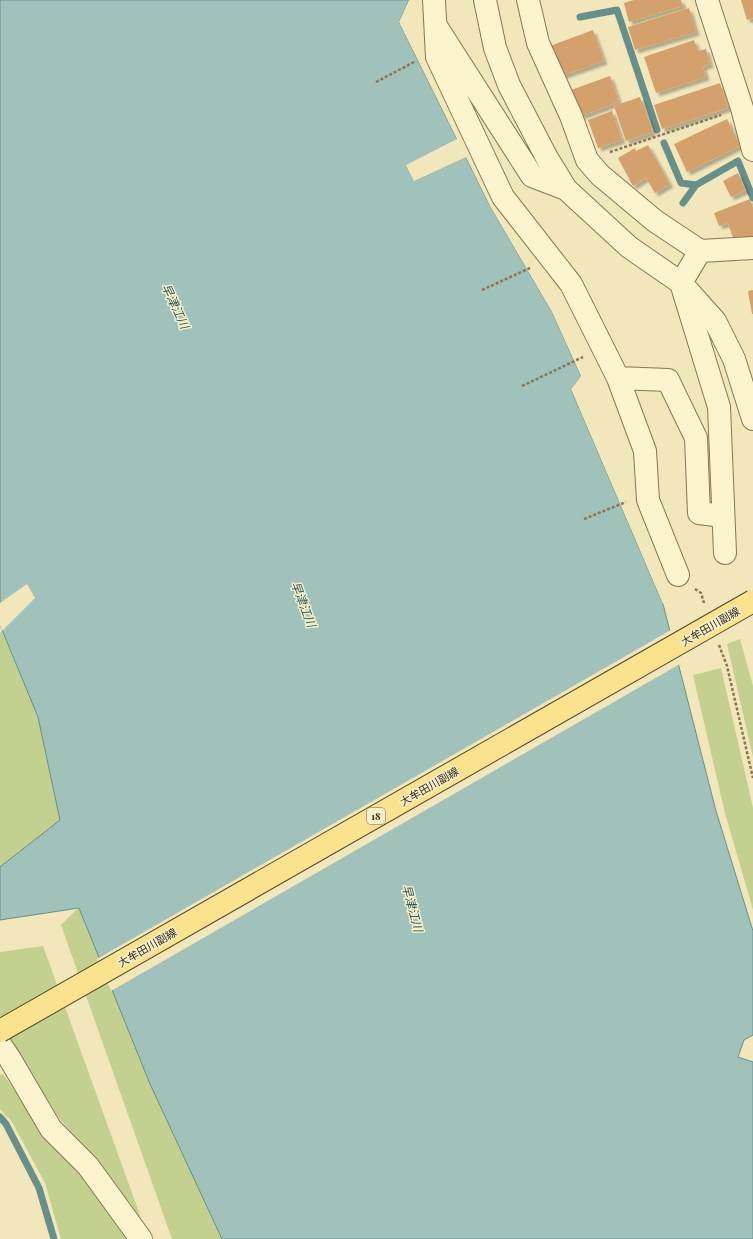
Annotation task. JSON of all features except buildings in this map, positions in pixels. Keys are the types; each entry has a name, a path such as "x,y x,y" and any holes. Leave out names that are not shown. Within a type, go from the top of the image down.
{"main road":[{"name":"大牟田川副線","path":"0,1031 753,601"}],"street":[{"path":"434,0 437,57 503,197 571,284 618,378 646,451 648,500 678,575"},
{"path":"485,0 495,48 509,85 547,158 566,189 629,247 681,283 715,321 734,359 753,419"},
{"path":"528,0 538,43 571,116 587,160 600,175 655,221 700,251 753,248"},
{"path":"706,0 742,108 753,150"},
{"path":"436,25 532,176 566,189"},
{"path":"700,251 681,283 719,407 725,553"},
{"path":"618,378 668,380 696,438 699,513 723,516"},
{"path":"4,1056 51,1129 88,1166 141,1239"}],"path":[{"path":"376,82 421,58"},
{"path":"587,160 742,108"},
{"path":"482,290 530,268"},
{"path":"522,386 584,357"},
{"path":"584,519 630,500"},
{"path":"678,575 701,594 706,608"},
{"path":"719,644 727,666 753,778"}],"green space":[{"path":"35,598 100,786 0,874 0,633"},
{"path":"740,639 753,686 753,757 727,644"},
{"path":"721,668 753,808 753,910 725,813 693,675"},
{"path":"111,862 276,1239 172,1239 61,925 78,908 0,920 0,913"},
{"path":"43,946 141,1218 59,1118 0,1025 0,952"},
{"path":"3,1074 44,1133 109,1206 128,1239 61,1239 45,1183 12,1122 0,1109 0,1075"}],"water":[{"name":"早津江川","path":"0,0 409,0 399,22 490,206 552,312 581,376 571,389 663,604 716,811 753,931 753,1035 744,1040 738,1057 753,1062 753,1239 222,1239 150,1084 79,908 0,920 0,867 60,820 38,717 0,625"}],"pier":[{"path":"409,0 411,1 402,22 491,205 553,311 583,375 573,389 665,604 663,604 571,389 581,376 552,312 490,206 466,157 414,181 406,165 457,139 399,22"},
{"path":"27,584 35,598 2,631 0,625 0,603"},
{"path":"671,630 680,664 111,991 97,959"}],"waterway":[{"path":"580,17 617,10 657,130"},
{"path":"664,143 681,183 696,185"},
{"path":"683,203 696,185 738,161 753,198"},
{"path":"0,1117 6,1124 39,1188 54,1239"}]}
